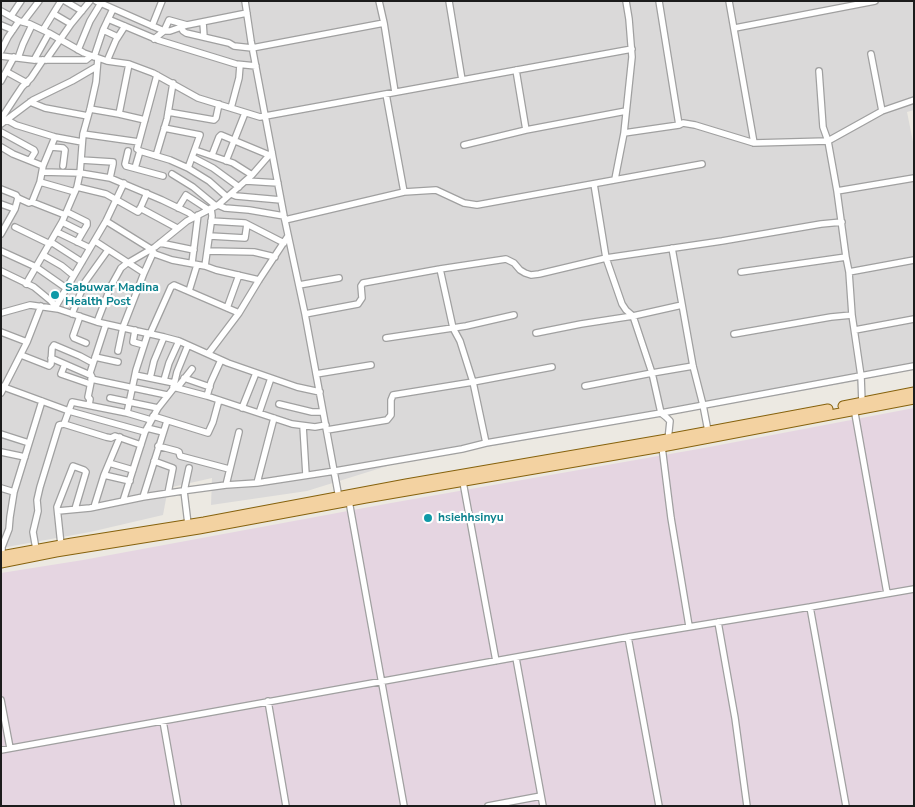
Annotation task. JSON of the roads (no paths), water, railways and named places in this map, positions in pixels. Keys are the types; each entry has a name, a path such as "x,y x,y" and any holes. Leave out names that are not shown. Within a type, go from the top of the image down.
{"main road":[{"path":"2,558 36,549 464,482 857,406 914,392"},
{"path":"2,558 56,552 199,529 343,500 666,444 708,431 857,406 914,399"}],"street":[{"path":"11,16 21,1"},
{"path":"1,51 3,41 39,1"},
{"path":"34,60 61,1"},
{"path":"65,1 82,11"},
{"path":"3,121 14,99 90,1"},
{"path":"152,26 162,1"},
{"path":"245,1 271,153 305,314 326,428 381,681 404,806"},
{"path":"380,1 395,92"},
{"path":"448,1 462,80"},
{"path":"614,180 624,133 632,57 626,1"},
{"path":"659,1 678,125"},
{"path":"729,1 754,142"},
{"path":"735,28 875,1"},
{"path":"78,50 99,2 164,31 247,12"},
{"path":"26,284 57,232 76,190 80,173 83,134 96,82 94,57 102,30 113,9"},
{"path":"1,11 94,57 130,64 157,74 198,98 260,117 632,49"},
{"path":"54,14 71,24"},
{"path":"108,19 154,39 240,65 256,66"},
{"path":"154,39 164,31 169,20 184,26"},
{"path":"203,22 204,37"},
{"path":"184,26 184,32 229,43 234,46 252,48 384,23"},
{"path":"1,25 13,30"},
{"path":"1,81 16,58 32,25"},
{"path":"107,61 125,26"},
{"path":"102,30 118,37"},
{"path":"870,54 882,111"},
{"path":"1,56 34,60 86,60 94,57"},
{"path":"119,114 130,64"},
{"path":"231,108 239,78 240,65"},
{"path":"3,121 30,102 96,67"},
{"path":"516,70 526,130"},
{"path":"819,71 823,127 828,140 842,222 861,376 857,406 886,593"},
{"path":"6,72 27,83"},
{"path":"157,74 137,149 188,168 209,180 229,196 281,200"},
{"path":"156,156 168,112 173,83"},
{"path":"386,94 404,192"},
{"path":"624,133 683,123 754,142 828,140 882,111 914,100"},
{"path":"30,102 45,108 88,116"},
{"path":"168,112 214,120 219,104"},
{"path":"90,109 145,120"},
{"path":"464,145 526,130 626,111"},
{"path":"226,161 245,113"},
{"path":"3,121 55,137 82,142"},
{"path":"164,128 200,135 188,168"},
{"path":"1,132 34,150 30,160"},
{"path":"83,134 139,142"},
{"path":"212,155 220,135 271,153"},
{"path":"32,202 55,137"},
{"path":"1,147 30,160 43,169 110,178 148,193 196,216"},
{"path":"51,147 63,148 65,150 63,166"},
{"path":"135,168 140,150"},
{"path":"195,150 226,161 252,175"},
{"path":"128,151 125,165 163,176"},
{"path":"97,322 120,268 152,251 177,228 214,207 229,196 252,175 271,153"},
{"path":"192,157 239,187"},
{"path":"81,160 113,162 110,178"},
{"path":"178,208 186,195 214,207 249,210 284,218 404,192 436,190 464,203 477,205 702,164"},
{"path":"172,174 193,188 214,207"},
{"path":"837,191 914,178"},
{"path":"246,181 278,183"},
{"path":"40,182 106,194 138,212 148,193"},
{"path":"57,308 66,288 106,221 124,183"},
{"path":"594,184 606,258 622,304 633,316 652,373 661,413 670,421 666,444 671,518 689,626"},
{"path":"1,189 29,203 32,202 87,222 77,242"},
{"path":"1,234 15,209 18,198"},
{"path":"1,204 15,209"},
{"path":"206,266 214,207"},
{"path":"140,208 177,228"},
{"path":"189,291 195,264 196,216"},
{"path":"1,217 9,220"},
{"path":"106,221 166,258 259,280"},
{"path":"211,221 247,224 284,243"},
{"path":"62,222 82,232"},
{"path":"305,314 358,304 362,298 361,286 363,284 440,269 506,259 514,263 520,270 531,275 606,258 842,222"},
{"path":"210,236 245,238 247,224"},
{"path":"16,227 50,243 82,262"},
{"path":"57,232 90,248"},
{"path":"208,354 238,313 288,236"},
{"path":"94,241 144,273"},
{"path":"160,243 194,250"},
{"path":"672,248 693,366 708,431"},
{"path":"1,250 36,267 66,288"},
{"path":"72,314 85,282 108,250"},
{"path":"118,351 123,327 152,251"},
{"path":"208,251 254,252 275,257"},
{"path":"43,255 74,275"},
{"path":"741,272 846,257"},
{"path":"849,272 914,260"},
{"path":"440,269 453,328 460,341 473,382 486,443"},
{"path":"2,273 41,292 57,308"},
{"path":"228,308 239,275"},
{"path":"299,286 339,278"},
{"path":"127,413 144,345 171,286 174,285 189,291 238,313"},
{"path":"1,313 30,305 57,308 97,322 179,341 256,373 297,387 320,392"},
{"path":"536,333 633,316 682,305"},
{"path":"1,393 27,342 41,306"},
{"path":"386,338 453,328 514,315"},
{"path":"734,334 852,315"},
{"path":"80,316 73,336 86,343"},
{"path":"855,330 914,319"},
{"path":"89,405 90,399 88,396 94,360 106,324"},
{"path":"135,330 133,342 144,345"},
{"path":"1,332 27,342"},
{"path":"150,378 154,361 164,337"},
{"path":"164,380 179,341"},
{"path":"20,355 49,366 54,345 94,360 118,362"},
{"path":"175,386 188,345"},
{"path":"51,358 66,364 91,380"},
{"path":"207,396 221,360"},
{"path":"66,364 61,374 167,395"},
{"path":"316,374 371,365"},
{"path":"585,386 693,366"},
{"path":"58,512 168,493 257,483 335,471 914,366"},
{"path":"135,375 164,380 175,386 274,418 303,426 326,428 387,420 390,415 393,395 552,367"},
{"path":"123,501 146,430 152,418 167,395 192,369"},
{"path":"242,408 256,373"},
{"path":"184,378 210,387"},
{"path":"259,413 272,378"},
{"path":"3,386 69,411 146,430 163,432"},
{"path":"110,398 158,408"},
{"path":"36,549 34,532 40,487 60,425 64,424 73,402 167,421 208,433 219,400"},
{"path":"2,558 2,547 9,529 14,492 42,401"},
{"path":"279,404 312,412 323,412"},
{"path":"257,483 274,418"},
{"path":"143,497 167,421"},
{"path":"64,424 106,437 120,437 141,445"},
{"path":"303,426 306,475"},
{"path":"226,485 239,432"},
{"path":"1,434 29,443"},
{"path":"94,507 104,474 120,437"},
{"path":"158,446 177,451 180,456 230,468"},
{"path":"1,452 25,458"},
{"path":"154,461 173,468 168,493"},
{"path":"109,463 134,470"},
{"path":"61,545 58,504 72,466 86,472 75,510"},
{"path":"188,524 184,491 189,468"},
{"path":"104,474 130,481"},
{"path":"464,482 496,661"},
{"path":"1,488 14,492"},
{"path":"1,750 689,626 914,589"},
{"path":"810,607 846,806"},
{"path":"718,622 748,806"},
{"path":"628,637 659,806"},
{"path":"516,658 543,806"},
{"path":"1,700 10,748"},
{"path":"268,701 286,806"},
{"path":"162,721 178,806"},
{"path":"488,806 541,796"}],"place":[{"name":"Sabuwar Madina Health Post","path":"55,295"},
{"name":"hsiehhsinyu","path":"428,518"}]}
